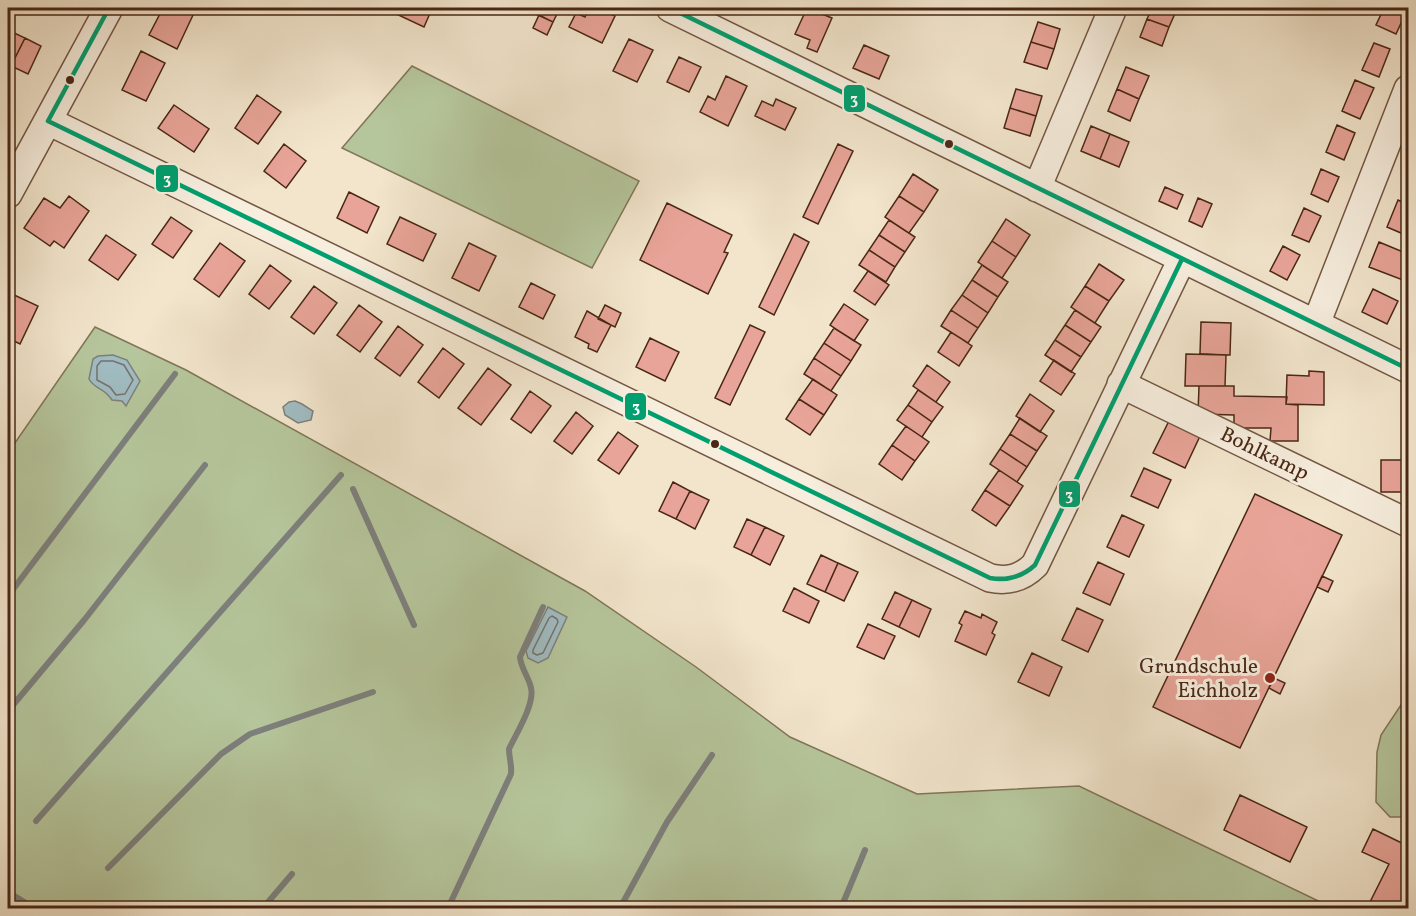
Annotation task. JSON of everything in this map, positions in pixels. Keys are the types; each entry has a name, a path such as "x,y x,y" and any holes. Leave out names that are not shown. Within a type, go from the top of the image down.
{"street":[{"path":"8,194 109,8"},
{"path":"670,8 701,14 1037,188 1408,369"},
{"path":"1037,188 1113,8"},
{"path":"1316,324 1408,89"},
{"path":"48,122 990,578 1001,580 1013,579 1027,573 1035,564 1182,259"},
{"name":"Bohlkamp","path":"1121,384 1408,522"}],"green space":[{"path":"412,66 639,181 592,268 342,148"},
{"path":"95,327 186,370 585,591 696,667 790,737 917,794 1079,786 1333,908 8,908 8,453"},
{"path":"1408,677 1408,810 1400,817 1390,817 1376,802 1377,752 1381,735 1403,702"}],"water":[{"path":"113,355 127,360 140,381 126,406 122,401 112,400 89,379 93,359 98,356"},
{"path":"295,401 313,411 311,420 298,423 285,415 283,407"},
{"path":"548,607 567,617 548,658 538,663 528,658 526,651"}],"building":[{"path":"163,8 182,8 194,13 177,49 149,35"},
{"path":"395,8 424,8 431,11 424,27 392,12"},
{"path":"523,8 560,8 553,22"},
{"path":"589,8 598,8 615,16 602,43 569,27 576,13 585,17"},
{"path":"755,8 772,8 769,14"},
{"path":"807,8 832,18 817,52 807,48 810,40 795,34"},
{"path":"1152,8 1177,9 1169,27 1147,19"},
{"path":"1384,8 1408,8 1396,34 1376,25"},
{"path":"539,15 553,22 547,35 533,28"},
{"path":"1147,19 1169,27 1162,46 1140,37"},
{"path":"1038,22 1060,29 1054,49 1031,42"},
{"path":"8,30 25,38 11,66 8,64"},
{"path":"25,38 41,46 28,74 11,66"},
{"path":"629,39 653,50 637,82 613,71"},
{"path":"1031,42 1054,49 1047,69 1024,62"},
{"path":"1374,43 1390,49 1379,77 1362,70"},
{"path":"864,45 889,56 879,79 853,68"},
{"path":"141,51 165,63 146,101 122,90"},
{"path":"679,57 701,67 689,92 667,82"},
{"path":"1126,67 1149,76 1139,99 1117,89"},
{"path":"726,76 747,86 728,126 700,112 708,96 715,100"},
{"path":"1355,80 1374,88 1360,119 1342,111"},
{"path":"1016,89 1042,96 1036,116 1010,108"},
{"path":"1117,89 1139,99 1130,121 1108,111"},
{"path":"257,95 281,112 258,144 235,128"},
{"path":"776,99 796,108 785,130 755,116 762,101 773,106"},
{"path":"174,105 209,129 194,152 158,128"},
{"path":"1010,108 1036,116 1030,136 1004,128"},
{"path":"1337,125 1355,133 1344,160 1326,152"},
{"path":"1091,126 1110,134 1100,159 1081,151"},
{"path":"1110,134 1129,142 1119,167 1100,159"},
{"path":"284,144 306,161 286,188 264,171"},
{"path":"838,144 853,151 818,224 803,217"},
{"path":"1321,169 1339,177 1328,202 1311,194"},
{"path":"913,174 938,190 924,212 899,196"},
{"path":"1165,187 1183,195 1177,209 1159,201"},
{"path":"349,192 379,207 367,233 337,218"},
{"path":"69,196 89,211 64,248 54,241 50,246 24,228 44,198 60,208"},
{"path":"899,196 924,212 909,233 885,217"},
{"path":"1198,198 1212,204 1202,227 1189,221"},
{"path":"1398,200 1408,205 1408,236 1387,227"},
{"path":"667,203 732,235 724,252 728,253 708,294 640,260"},
{"path":"1304,208 1321,216 1309,242 1292,235"},
{"path":"171,217 192,231 173,258 152,244"},
{"path":"400,217 436,234 423,261 387,244"},
{"path":"1006,219 1030,235 1016,257 992,241"},
{"path":"889,220 915,237 905,252 879,235"},
{"path":"794,234 809,242 774,315 759,307"},
{"path":"106,235 136,255 118,280 89,260"},
{"path":"879,235 905,252 895,267 869,250"},
{"path":"992,241 1016,257 1002,278 978,262"},
{"path":"1379,242 1408,254 1408,282 1369,267"},
{"path":"220,243 245,261 219,297 194,279"},
{"path":"469,243 496,256 479,291 452,278"},
{"path":"1283,246 1300,255 1287,280 1270,271"},
{"path":"869,250 895,267 886,282 859,265"},
{"path":"1099,264 1124,280 1109,301 1085,286"},
{"path":"270,265 291,281 269,309 249,294"},
{"path":"982,265 1008,282 998,297 972,280"},
{"path":"868,271 889,285 875,305 854,291"},
{"path":"972,280 998,297 988,313 962,295"},
{"path":"1408,280 1408,295 1402,291"},
{"path":"531,283 555,295 543,319 519,307"},
{"path":"314,286 337,303 314,334 291,317"},
{"path":"1085,286 1109,301 1095,323 1071,307"},
{"path":"1373,289 1398,301 1387,324 1362,312"},
{"path":"12,294 38,306 20,344 8,338 8,304"},
{"path":"962,295 988,313 978,328 951,310"},
{"path":"844,304 868,320 854,341 830,325"},
{"path":"359,305 382,322 360,352 337,335"},
{"path":"605,305 621,313 615,327 598,319"},
{"path":"951,310 978,328 968,343 941,326"},
{"path":"1075,310 1101,327 1091,342 1065,325"},
{"path":"587,311 611,325 597,352 588,348 589,344 575,337"},
{"path":"1201,322 1231,323 1230,355 1200,354"},
{"path":"750,325 765,332 730,405 715,398"},
{"path":"1065,325 1091,342 1081,357 1055,340"},
{"path":"398,326 423,345 400,376 375,358"},
{"path":"834,328 861,345 851,361 824,343"},
{"path":"951,332 972,346 959,366 938,352"},
{"path":"650,338 679,352 665,381 636,367"},
{"path":"1055,340 1081,357 1071,372 1045,355"},
{"path":"824,343 851,361 841,376 814,358"},
{"path":"443,348 464,364 439,398 418,382"},
{"path":"1186,354 1226,355 1225,386 1185,386"},
{"path":"814,358 841,376 831,391 804,374"},
{"path":"1054,360 1075,374 1061,395 1040,381"},
{"path":"927,365 950,382 936,402 913,386"},
{"path":"488,368 511,385 481,425 458,408"},
{"path":"1309,371 1324,372 1324,405 1286,404 1287,375 1309,376"},
{"path":"813,379 837,395 824,415 799,399"},
{"path":"1199,386 1234,386 1234,396 1287,397 1286,404 1298,405 1298,441 1270,441 1271,428 1234,428 1234,415 1198,414"},
{"path":"918,390 943,407 932,422 908,405"},
{"path":"530,391 551,406 531,433 511,419"},
{"path":"1030,394 1054,411 1040,432 1016,416"},
{"path":"799,399 824,415 810,435 786,419"},
{"path":"908,405 932,422 922,437 897,420"},
{"path":"576,412 593,426 572,454 554,441"},
{"path":"1020,418 1047,436 1037,451 1010,434"},
{"path":"1169,421 1200,436 1185,468 1153,453"},
{"path":"906,426 929,442 915,461 892,445"},
{"path":"1403,429 1408,429 1408,460 1403,460"},
{"path":"618,432 638,446 619,474 598,460"},
{"path":"1010,434 1037,451 1027,467 1000,449"},
{"path":"892,445 915,461 902,480 879,464"},
{"path":"1000,449 1027,467 1017,482 990,464"},
{"path":"1381,460 1408,460 1408,492 1381,492"},
{"path":"1144,468 1171,480 1158,508 1131,496"},
{"path":"999,470 1023,486 1010,506 985,490"},
{"path":"673,482 690,491 676,519 659,511"},
{"path":"985,490 1010,506 996,526 972,510"},
{"path":"690,491 709,500 695,529 676,519"},
{"path":"1255,494 1342,535 1240,748 1153,707"},
{"path":"1122,515 1144,525 1129,557 1107,547"},
{"path":"747,519 765,527 751,555 734,547"},
{"path":"765,527 784,536 770,565 751,555"},
{"path":"821,555 838,563 825,592 807,584"},
{"path":"1098,562 1124,574 1110,605 1083,593"},
{"path":"838,563 858,572 844,601 825,592"},
{"path":"1322,576 1333,581 1328,592 1317,587"},
{"path":"794,588 819,601 809,623 783,611"},
{"path":"895,592 912,600 899,627 882,619"},
{"path":"912,600 931,609 919,637 899,627"},
{"path":"1077,608 1103,620 1088,652 1062,640"},
{"path":"965,611 981,618 982,614 997,622 992,633 995,635 986,655 955,641 962,625 959,623"},
{"path":"868,624 895,636 884,659 857,647"},
{"path":"1032,653 1062,667 1049,696 1018,682"},
{"path":"1274,678 1285,683 1280,694 1269,688"},
{"path":"1240,795 1307,827 1290,862 1224,830"},
{"path":"1373,829 1408,846 1408,890 1400,908 1367,908 1389,864 1362,852"},
{"path":"1408,890 1408,908 1400,908"}],"waterway":[{"path":"8,596 175,374"},
{"path":"8,711 85,619 205,465"},
{"path":"36,821 341,475"},
{"path":"353,489 414,625"},
{"path":"448,908 511,774 509,749 528,710 531,695 530,684 520,657 543,607"},
{"path":"108,868 221,754 250,734 373,692"},
{"path":"620,908 667,822 712,755"},
{"path":"841,908 865,850"},
{"path":"263,908 292,874"},
{"path":"8,892 34,908"}],"transit line":[{"name":"3","path":"109,8 48,121 990,578 1014,577 1025,573 1035,565 1182,259"},
{"name":"3","path":"670,8 1408,369"}],"place":[{"name":"Grundschule Eichholz","path":"1270,678"}]}
